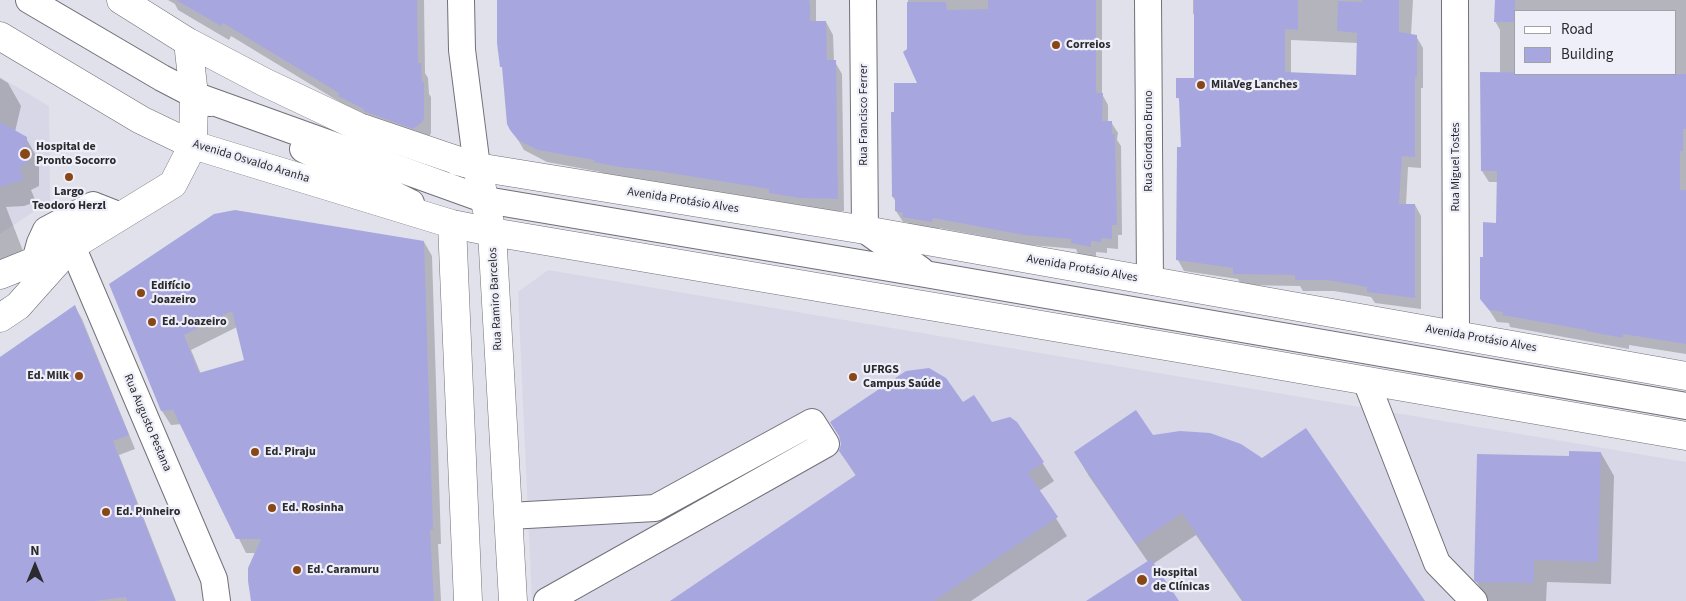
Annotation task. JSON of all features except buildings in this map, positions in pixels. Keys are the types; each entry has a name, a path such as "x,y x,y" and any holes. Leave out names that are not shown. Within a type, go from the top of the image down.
{"main road":[{"path":"121,0 188,42 264,82 359,127 477,167"},
{"name":"Avenida Osvaldo Aranha","path":"0,36 141,120 193,145 452,224 492,232"},
{"path":"0,275 72,246 173,184 193,145 194,95 188,42"},
{"name":"Rua Ramiro Barcelos","path":"477,167 492,232 514,601"},
{"name":"Avenida Protásio Alves","path":"477,167 865,230 1686,376"},
{"path":"452,224 468,601"},
{"path":"492,232 1686,436"},
{"path":"0,318 18,306 72,246"}],"street":[{"path":"29,0 194,95 452,224"},
{"name":"Rua Ramiro Barcelos","path":"462,0 462,50 477,167"},
{"name":"Rua Francisco Ferrer","path":"863,0 865,230"},
{"name":"Rua Giordano Bruno","path":"1148,0 1150,281"},
{"name":"Rua Miguel Tostes","path":"1455,0 1456,335"},
{"path":"194,95 477,167"},
{"path":"194,95 486,200 1686,406"},
{"path":"35,260 46,230 93,205 121,216"},
{"path":"865,230 925,274"},
{"name":"Rua Augusto Pestana","path":"72,246 214,579 217,601"},
{"path":"859,294 925,274"},
{"path":"1526,378 1686,384"},
{"path":"1526,378 1686,428"},
{"path":"1366,381 1437,563 1474,601"},
{"path":"509,516 655,508 812,422 826,444 547,601"}],"shaded area":[{"name":"Hospital de Pronto Socorro","path":"0,77 49,106 50,201 0,234"},
{"name":"UFRGS Campus Saúde","path":"548,270 1686,462 1686,601 532,601 518,292"}],"place":[{"name":"Correios","path":"1056,45"},
{"name":"MilaVeg Lanches","path":"1201,85"},
{"name":"Hospital de Pronto Socorro","path":"25,154"},
{"name":"Largo Teodoro Herzl","path":"69,177"},
{"name":"Edifício Joazeiro","path":"141,293"},
{"name":"Ed. Joazeiro","path":"152,322"},
{"name":"Ed. Milk","path":"79,376"},
{"name":"UFRGS Campus Saúde","path":"853,377"},
{"name":"Ed. Piraju","path":"255,452"},
{"name":"Ed. Rosinha","path":"272,508"},
{"name":"Ed. Pinheiro","path":"106,512"},
{"name":"Ed. Caramuru","path":"297,570"},
{"name":"Hospital de Clínicas","path":"1142,580"}]}
